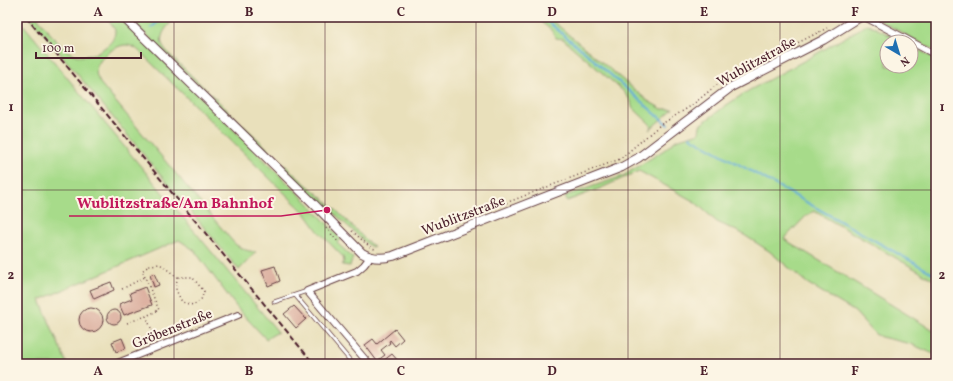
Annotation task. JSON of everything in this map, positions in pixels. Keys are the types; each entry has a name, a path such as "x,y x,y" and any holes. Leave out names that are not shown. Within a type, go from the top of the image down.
{"main road":[{"path":"123,17 311,200 362,253 370,257"},
{"name":"Wublitzstraße","path":"370,257 381,258 393,256 622,167 638,158 731,87 823,40 860,17"}],"street":[{"path":"865,17 936,55"},
{"path":"369,364 307,291 357,270 364,265 370,257"},
{"name":"Gröbenstraße","path":"115,364 238,315"}],"lane":[{"path":"274,302 307,291"},
{"path":"295,295 353,364"}],"path":[{"path":"130,24 146,17"},
{"path":"454,224 620,159 668,119"},
{"path":"352,231 370,247 378,250"},
{"path":"127,323 159,310 142,272 150,265 160,264 177,277 192,277 204,291 201,300 192,305 182,302 176,290 177,277"},
{"path":"122,289 145,277"},
{"path":"146,316 159,347"}],"green space":[{"path":"17,17 278,332 266,339 238,309 194,250 179,240 40,300 67,364 17,364"},
{"path":"30,17 37,17 58,43 66,49 74,54 83,56 93,54 111,42 115,30 106,17 119,17 310,205 341,239 337,243 353,258 350,266 342,265 344,262 343,257 318,231 305,213 139,51 127,45 116,48 107,54 97,66 96,74 100,83 234,243 239,247 256,252 239,270"},
{"path":"128,17 177,17 166,29 161,40 168,53 295,175 332,206 369,243 374,246 372,247 368,245 333,212 334,211 330,208 328,210 315,198"},
{"path":"535,17 548,17 648,101 662,109 673,109 649,130 651,127 650,124 632,107 631,101 623,91 563,39 556,38 551,30"},
{"path":"873,17 936,17 936,48 934,50 919,42 919,34 904,34"},
{"path":"868,24 887,34 879,34 879,74 919,74 919,50 936,59 936,281 814,211 806,216 784,239 936,332 936,355 911,344 881,337 875,334 855,312 807,283 769,251 741,233 717,222 695,202 639,171 567,201 565,196 623,176 664,150 676,140 699,133 700,125 725,106 748,91"}],"building":[{"path":"275,266 280,281 268,286 262,270"},
{"path":"154,273 159,285 154,287 150,275"},
{"path":"111,282 114,290 94,299 90,290"},
{"path":"145,287 152,305 124,315 119,304 132,299 130,293"},
{"path":"294,306 306,319 296,328 284,314"},
{"path":"91,308 99,312 103,320 99,328 91,332 83,328 79,320 83,312"},
{"path":"111,310 117,310 121,314 121,320 117,324 111,324 107,320 107,314"},
{"path":"395,329 403,339 395,346 390,340 390,343 381,350 385,355 377,361 365,345 373,339 377,344"},
{"path":"122,338 126,348 116,352 112,342"},
{"path":"392,354 399,362 396,364 386,364 383,361"}],"waterway":[{"path":"151,28 164,17"},
{"path":"542,17 668,125"},
{"path":"690,137 936,275"}],"railway":[{"path":"26,17 314,364"}],"place":[{"name":"Wublitzstraße/Am Bahnhof","path":"327,210"}]}
